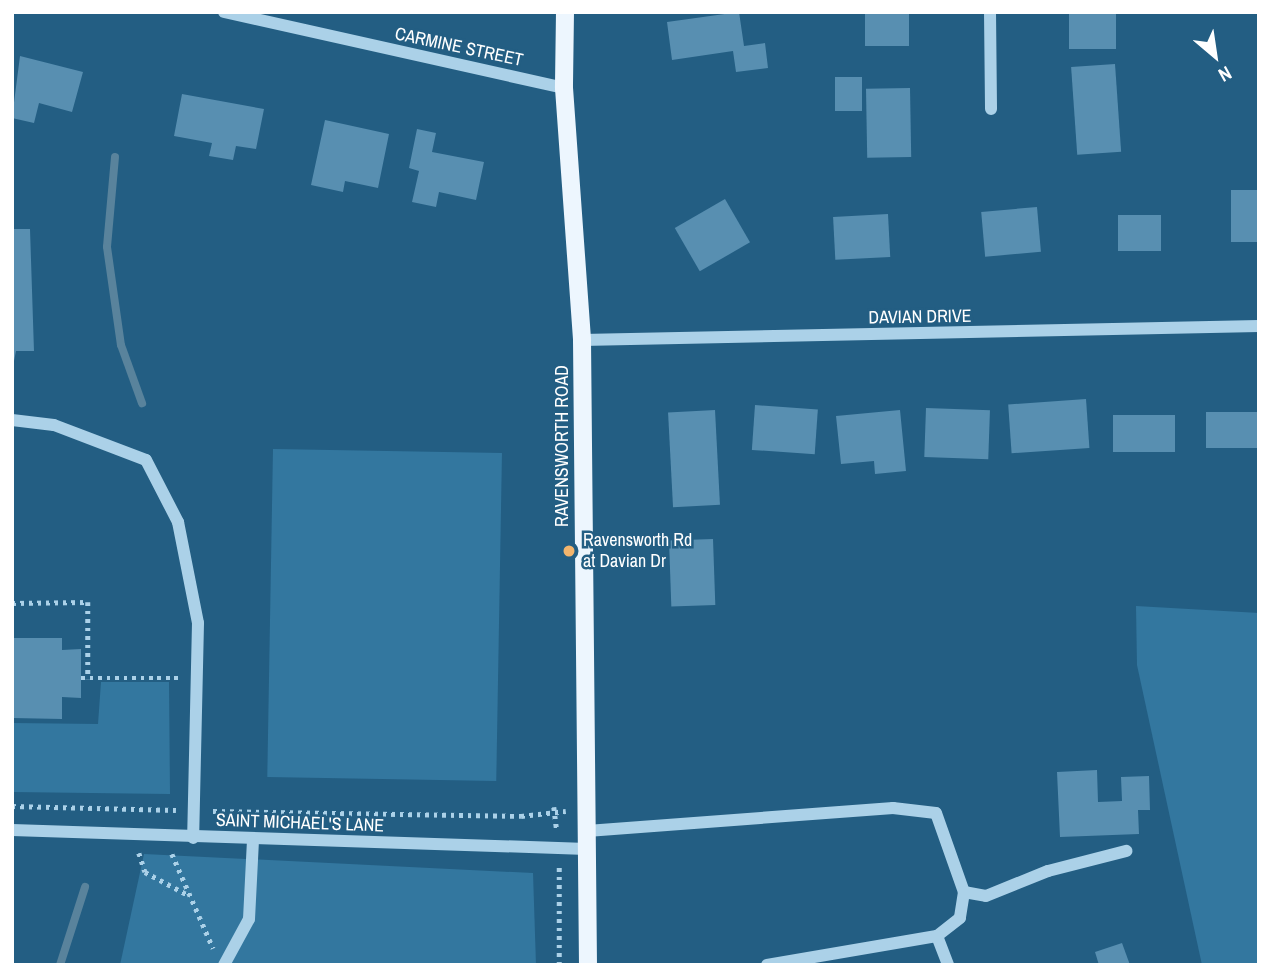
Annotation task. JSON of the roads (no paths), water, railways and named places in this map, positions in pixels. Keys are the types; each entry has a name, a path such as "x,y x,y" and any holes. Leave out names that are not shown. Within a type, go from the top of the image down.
{"main road":[{"name":"RAVENSWORTH ROAD","path":"565,12 564,88 582,340 588,965"}],"street":[{"name":"CARMINE STREET","path":"224,12 564,88"},
{"path":"990,12 991,109"},
{"name":"DAVIAN DRIVE","path":"582,340 1259,326"},
{"path":"12,420 54,425 146,460 178,522 198,623 193,838"},
{"path":"587,823 893,808 936,813 964,892 960,918 937,936 767,965"},
{"name":"SAINT MICHAEL'S LANE","path":"12,830 587,849"},
{"path":"223,965 249,919 253,839"},
{"path":"964,892 986,896 1048,871 1126,851"},
{"path":"937,936 948,965"}],"waterway":[{"path":"115,157 107,247 121,345 142,403"},
{"path":"60,965 85,887"}],"place":[{"name":"Ravensworth Rd at Davian Dr","path":"569,551"}]}
